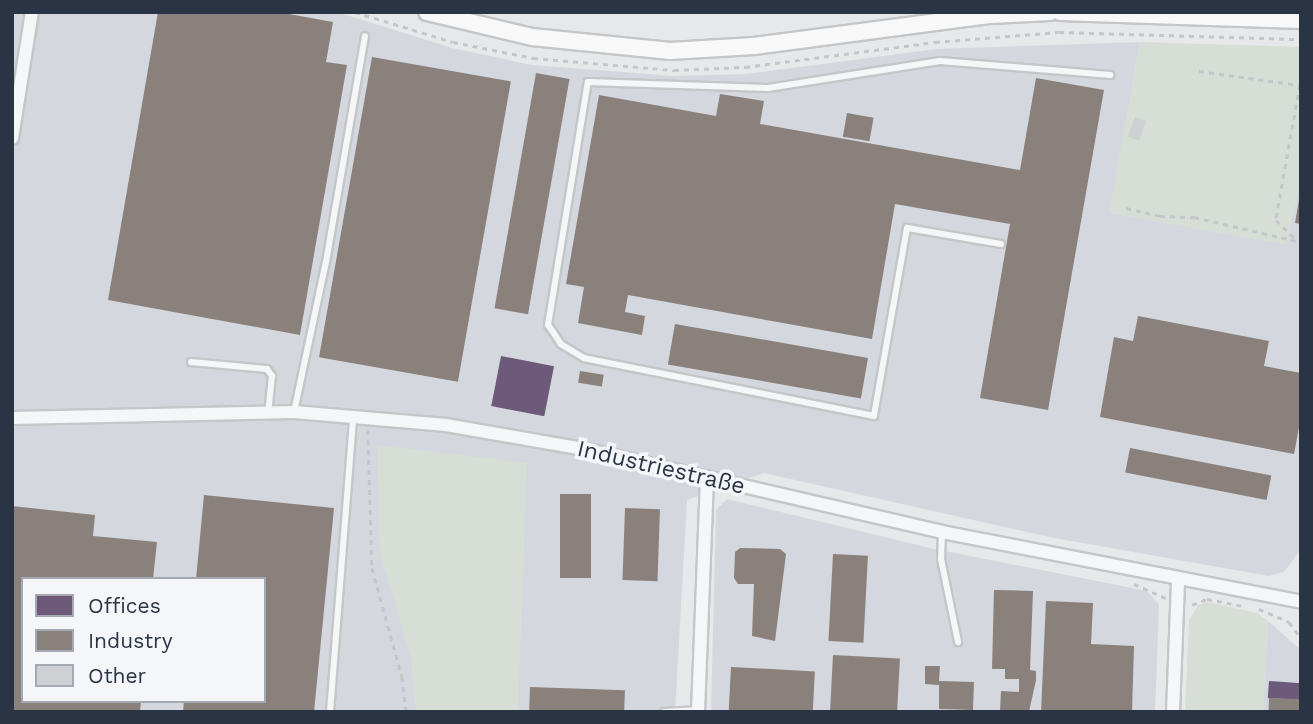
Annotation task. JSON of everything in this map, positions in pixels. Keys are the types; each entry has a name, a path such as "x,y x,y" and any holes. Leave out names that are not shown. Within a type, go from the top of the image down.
{"main road":[{"path":"427,12 532,37 670,51 754,46 991,15 1050,12"},
{"path":"1060,12 1301,20"}],"street":[{"path":"12,138 32,12"},
{"name":"Industriestraße","path":"12,418 294,412 353,420 446,425 583,449 707,480 942,532 1301,602"},
{"path":"698,711 707,480"},
{"path":"1173,712 1178,580"}],"lane":[{"path":"294,412 326,262 365,36"},
{"path":"1001,244 907,228 874,416 584,358 561,344 548,325 588,82 768,88 940,61 1110,75"},
{"path":"191,362 267,369 272,376 268,412"},
{"path":"330,712 353,420"},
{"path":"942,532 941,559 958,642"},
{"path":"664,712 698,711"}],"path":[{"path":"1199,71 1300,85 1276,220 1300,242"},
{"path":"1126,208 1194,217 1300,242"},
{"path":"353,420 381,428"},
{"path":"368,426 372,568 402,677 406,712"},
{"path":"1123,581 1177,600 1193,603 1207,599 1245,606"},
{"path":"1189,609 1193,603"},
{"path":"1258,608 1289,622 1301,638"}],"shaded area":[{"path":"12,12 337,12 452,48 532,65 674,76 746,74 937,49 1140,42 1110,213 1286,244 1301,177 1299,552 1284,572 1269,576 1049,537 764,473 687,500 675,712 12,712"},
{"path":"1140,42 1301,47 1301,177 1286,244 1109,213"},
{"path":"377,445 527,463 518,712 416,712 411,658 379,549"},
{"path":"727,499 930,548 1147,591 1159,605 1155,712 711,712 716,510"},
{"path":"1208,602 1257,613 1268,621 1263,712 1185,712 1189,621 1198,605"},
{"path":"1268,621 1301,650 1301,712 1263,712"}],"building: Offices":[{"path":"501,356 554,366 544,416 491,406"},
{"path":"1269,681 1301,683 1300,700 1268,698"}],"building: Industry":[{"path":"158,12 278,12 333,22 326,62 347,65 300,335 108,300"},
{"path":"372,57 511,81 458,382 319,357"},
{"path":"536,73 569,79 528,314 494,308"},
{"path":"1036,78 1104,90 1048,410 980,398 1010,224 895,204 872,339 628,295 625,312 645,316 642,335 578,323 584,287 566,284 599,95 716,116 720,94 764,101 760,124 1020,170"},
{"path":"847,113 874,118 869,141 843,137"},
{"path":"1301,200 1301,224 1295,223"},
{"path":"1138,316 1269,341 1264,366 1301,373 1301,417 1294,454 1100,417 1114,337 1133,341"},
{"path":"675,324 868,358 861,398 668,364"},
{"path":"580,371 604,375 602,387 578,383"},
{"path":"1130,448 1271,475 1267,500 1125,473"},
{"path":"560,494 591,494 591,578 560,578"},
{"path":"204,495 334,508 314,712 183,712 184,703 266,703 266,577 196,577"},
{"path":"12,506 95,515 93,536 157,542 153,577 21,577 21,703 141,703 140,712 12,712"},
{"path":"625,508 660,509 657,581 622,580"},
{"path":"740,548 780,549 786,554 775,641 752,636 754,584 738,584 734,578 735,552"},
{"path":"833,554 868,556 863,643 828,641"},
{"path":"994,590 1033,591 1030,670 1036,671 1036,680 1029,712 1000,712 1001,691 1019,692 1019,679 1005,679 1005,669 992,669"},
{"path":"1046,601 1093,603 1091,644 1134,646 1132,712 1041,712"},
{"path":"833,655 900,659 897,712 830,711"},
{"path":"925,666 940,666 939,681 974,682 973,710 939,709 939,685 925,684"},
{"path":"731,667 815,671 813,712 729,711"},
{"path":"530,687 625,690 624,712 529,712"},
{"path":"1269,698 1301,699 1301,712 1269,712"}],"building: Other":[{"path":"1135,117 1146,121 1139,141 1128,137"}]}
